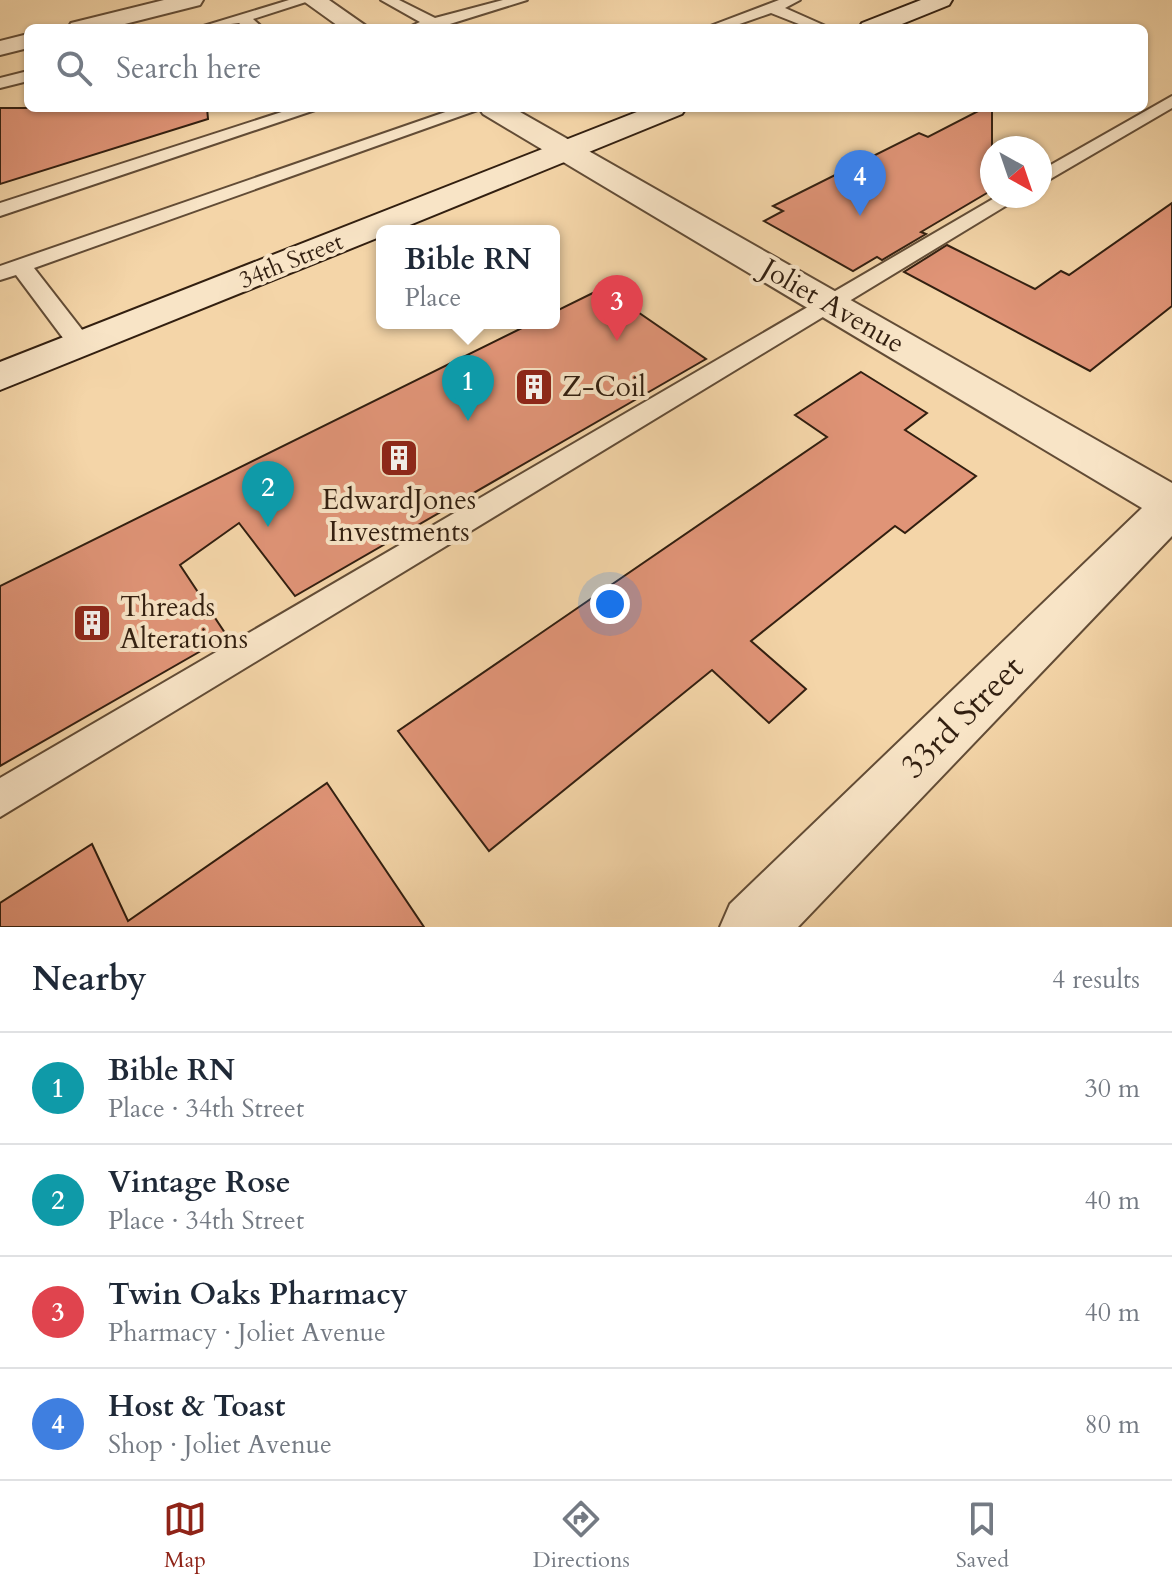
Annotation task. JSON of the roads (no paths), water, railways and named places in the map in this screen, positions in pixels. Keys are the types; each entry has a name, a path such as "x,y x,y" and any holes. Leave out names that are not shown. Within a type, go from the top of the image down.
{"street":[{"path":"96,24 192,0"},
{"path":"313,0 351,24"},
{"path":"881,24 941,0"},
{"path":"0,48 24,42"},
{"name":"Joliet Avenue","path":"500,112 1172,506"},
{"name":"34th Street","path":"379,225 662,112"},
{"name":"34th Street","path":"0,377 376,226"},
{"name":"33rd Street","path":"753,927 1172,506"}],"lane":[{"path":"248,23 305,0"},
{"path":"388,0 435,24 520,0"},
{"path":"725,24 793,0"},
{"path":"772,8 812,24"},
{"path":"0,83 24,77"},
{"path":"1052,172 1172,101"},
{"path":"0,210 300,112"},
{"path":"81,345 10,270 463,112"},
{"path":"0,799 992,208"}],"place":[{"name":"Host & Toast","path":"860,216"},
{"name":"Twin Oaks Pharmacy","path":"617,341"},
{"name":"Z-Coil","path":"534,387"},
{"name":"Bible RN","path":"468,421"},
{"name":"EdwardJones Investments","path":"399,458"},
{"name":"Vintage Rose","path":"268,527"},
{"name":"Threads Alterations","path":"92,623"}]}
